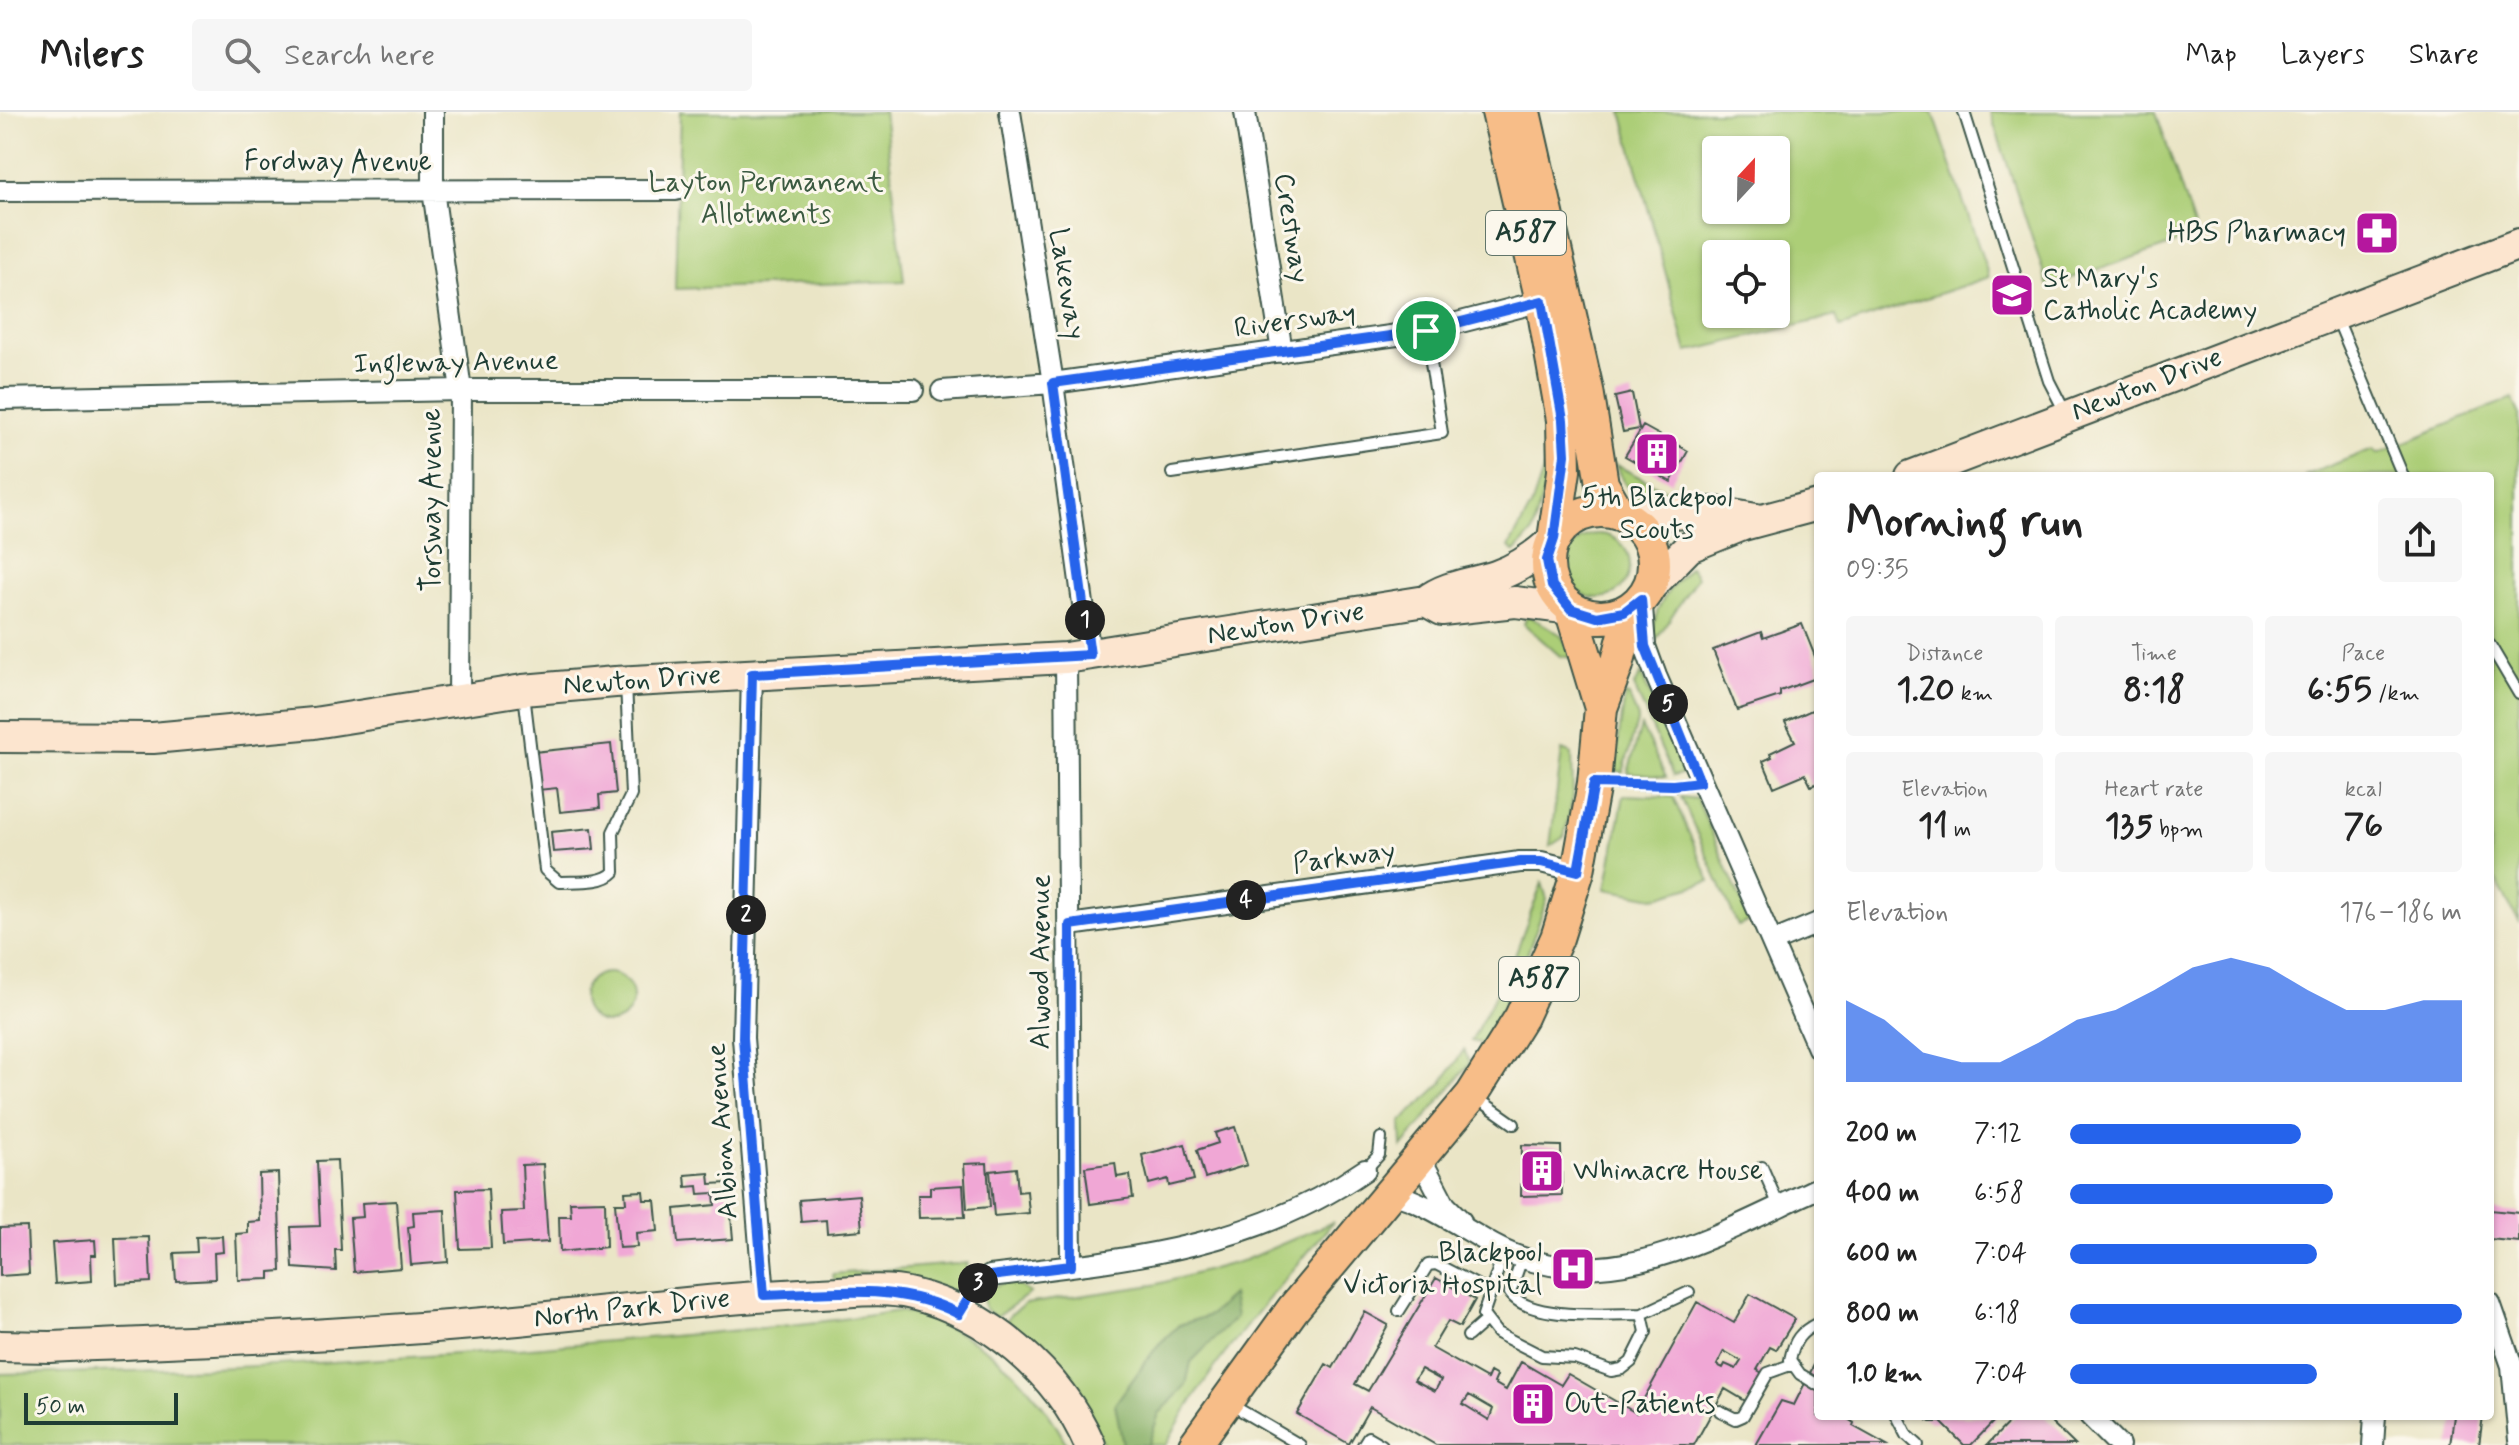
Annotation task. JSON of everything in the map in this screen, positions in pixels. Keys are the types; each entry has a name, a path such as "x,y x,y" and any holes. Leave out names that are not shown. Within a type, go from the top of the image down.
{"main road":[{"name":"A587","path":"1498,112 1542,301 1563,420 1565,455 1554,539"},
{"name":"A587","path":"1524,112 1587,390 1602,484 1621,515"},
{"name":"Newton Drive","path":"1936,472 1968,467 2067,416 2519,244"},
{"path":"1762,520 1715,512 1621,515 1605,511 1581,515 1562,528 1554,539 1547,560 1548,574 1558,596 1571,609 1588,616 1606,617 1640,598 1689,547 1762,520 1814,506"},
{"path":"1621,515 1641,530 1651,547 1654,568 1640,598"},
{"name":"Newton Drive","path":"0,737 153,738 314,723 523,690 626,681 1078,656 1426,601 1439,591 1498,576 1534,558 1554,539"},
{"name":"A587","path":"1195,1445 1293,1309 1472,1095 1534,991 1557,938 1578,871 1594,783 1601,708 1640,598"},
{"name":"Newton Drive","path":"1426,601 1442,610 1515,602 1571,609"},
{"name":"A587","path":"1571,609 1601,708"},
{"name":"North Park Drive","path":"0,1346 50,1347 408,1331 764,1295 896,1292 936,1302 1011,1344 1042,1370 1072,1408 1090,1445"}],"street":[{"name":"Torsway Avenue","path":"433,112 433,190 461,390 459,699"},
{"name":"Lakeway","path":"1010,112 1053,383 1078,656"},
{"name":"Crestway","path":"1245,112 1282,352"},
{"name":"Fordway Avenue","path":"0,191 676,190"},
{"name":"Riversway","path":"1053,383 1426,331 1542,301"},
{"path":"942,391 1053,383"},
{"name":"Ingleway Avenue","path":"0,399 461,390 913,390"},
{"path":"1640,598 1645,646 1700,782 1814,1039"},
{"name":"Alwood Avenue","path":"1071,1266 1070,925 1078,656"},
{"name":"Albion Avenue","path":"752,674 743,1038 764,1295"},
{"name":"Parkway","path":"1070,925 1520,862 1541,862 1578,871"},
{"path":"1772,942 1814,925"},
{"path":"1421,1159 1445,1205 1466,1228"},
{"path":"959,1314 978,1283 990,1276 1174,1252 1284,1214 1365,1170"},
{"path":"1390,1195 1409,1196 1448,1222 1466,1228 1494,1246 1522,1258 1584,1268 1634,1264 1689,1246 1814,1190"},
{"path":"2494,1313 2515,1365 2519,1440"},
{"path":"2094,1420 2119,1445"},
{"path":"2373,1445 2375,1420"}],"lane":[{"path":"1964,112 2049,381 2067,416"},
{"path":"2336,314 2401,472"},
{"path":"1172,473 1442,433 1426,331"},
{"path":"2494,652 2519,694"},
{"path":"523,690 545,870 559,882 600,879 609,878 614,872 613,832 631,795 626,681"},
{"path":"1594,783 1673,785 1700,782"},
{"path":"1472,1095 1514,1124"},
{"path":"1365,1170 1379,1155 1381,1138"},
{"path":"1762,1167 1779,1206"},
{"path":"1468,1336 1485,1321 1488,1291 1498,1270 1494,1246"},
{"path":"1522,1258 1510,1293 1523,1305 1595,1315 1642,1314 1689,1292"},
{"path":"1399,1311 1428,1265 1436,1264 1488,1291"},
{"path":"1485,1321 1497,1333 1542,1356 1575,1358 1611,1371 1622,1369 1639,1349 1646,1332 1642,1314"},
{"path":"1814,1325 1803,1330 1793,1344 1790,1360 1800,1374 1814,1383"},
{"path":"1720,1411 1736,1419 1743,1416 1768,1373 1793,1364"},
{"path":"1225,1401 1300,1445"},
{"path":"1899,1420 1907,1435 1918,1445"},
{"path":"1363,1445 1368,1437 1382,1445"}],"green space":[{"name":"Layton Permanent Allotments","path":"680,112 884,112 904,281 675,289"},
{"path":"1622,112 1933,112 1989,277 1840,327 1836,316 1790,327 1790,240 1702,240 1702,328 1786,328 1687,352"},
{"path":"1990,112 2156,112 2197,236 2048,286"},
{"path":"2512,398 2519,413 2519,921 2494,878 2494,472 2314,472 2373,449 2377,454"},
{"path":"1546,463 1551,464 1532,533 1515,552 1509,547 1531,507"},
{"path":"1616,465 1690,503 1653,501 1635,495 1628,489"},
{"path":"1592,534 1604,534 1621,543 1628,554 1628,578 1621,589 1604,598 1592,598 1580,593 1571,584 1566,572 1566,560 1571,548 1580,539"},
{"path":"1690,567 1697,577 1654,643 1655,620 1662,601"},
{"path":"1527,615 1561,635 1574,658 1560,656 1524,624"},
{"path":"1641,674 1685,773 1673,776 1634,686"},
{"path":"1625,695 1629,696 1638,718 1623,773 1614,770"},
{"path":"1641,726 1666,777 1628,773"},
{"path":"1562,750 1572,754 1573,797 1564,837 1550,846"},
{"path":"1624,795 1673,797 1710,881 1654,898 1606,889"},
{"path":"1681,797 1697,799 1750,921 1738,926"},
{"path":"1542,883 1547,899 1525,960 1515,955"},
{"path":"608,973 625,981 633,998 625,1015 608,1023 591,1015 583,998 591,981"},
{"path":"1501,985 1510,993 1484,1044 1471,1041"},
{"path":"1464,1050 1470,1063 1402,1147 1401,1122 1441,1084"},
{"path":"1333,1222 1222,1357 1166,1445 1104,1445 1064,1377 1039,1350 1005,1324 1010,1315 1025,1304 1154,1285 1245,1260"},
{"path":"968,1263 962,1285 952,1291 834,1280 833,1274"},
{"path":"1012,1281 1030,1293 996,1317 985,1309 983,1298 989,1287"},
{"path":"1232,1295 1236,1317 1191,1362 1186,1385 1159,1414 1148,1445 1123,1445 1115,1404 1158,1345 1179,1325 1210,1315"},
{"path":"899,1311 952,1330 998,1359 1037,1398 1067,1445 0,1445 0,1374 305,1364 458,1354 755,1329"}],"building":[{"path":"1632,393 1639,429 1623,432 1615,397"},
{"name":"5th Blackpool Scouts","path":"1643,426 1688,451 1671,482 1625,456"},
{"path":"1802,624 1814,654 1814,678 1780,691 1780,696 1737,710 1713,650 1761,632 1763,638"},
{"path":"1814,709 1814,785 1811,786 1805,774 1774,787 1763,761 1772,757 1770,753 1795,741 1785,722"},
{"path":"611,744 616,793 599,795 600,808 560,812 557,788 538,790 534,752"},
{"path":"592,828 594,849 553,852 551,832"},
{"path":"1235,1127 1247,1165 1205,1178 1197,1150 1218,1143 1215,1133"},
{"path":"1185,1144 1194,1180 1169,1186 1168,1179 1149,1184 1142,1155"},
{"name":"Whinacre House","path":"1522,1145 1561,1146 1562,1195 1521,1196"},
{"path":"337,1160 341,1250 335,1250 336,1271 293,1268 291,1227 320,1226 317,1161"},
{"path":"987,1163 990,1207 967,1209 964,1164"},
{"path":"1115,1163 1117,1177 1130,1175 1133,1198 1090,1204 1085,1167"},
{"path":"543,1164 548,1242 503,1245 501,1212 524,1211 522,1165"},
{"path":"1016,1168 1018,1192 1027,1191 1029,1213 994,1216 990,1171"},
{"path":"278,1173 281,1271 270,1272 270,1279 238,1280 236,1234 248,1233 248,1222 260,1221 259,1174"},
{"path":"709,1173 710,1184 728,1183 733,1239 678,1243 675,1209 715,1205 714,1193 699,1194 698,1186 686,1187 685,1175"},
{"path":"963,1185 965,1217 919,1218 918,1195 930,1195 930,1187"},
{"path":"488,1189 491,1248 460,1249 457,1190"},
{"path":"643,1191 644,1200 655,1200 658,1231 636,1233 637,1247 619,1248 615,1203 626,1203 625,1192"},
{"path":"859,1195 862,1230 827,1233 826,1220 801,1222 799,1200"},
{"path":"396,1201 401,1268 354,1272 350,1218 363,1217 362,1203"},
{"path":"605,1201 606,1247 560,1252 559,1216 571,1216 570,1202"},
{"path":"445,1210 448,1262 411,1265 408,1227 414,1226 413,1212"},
{"path":"2494,1210 2519,1213 2519,1242 2494,1239"},
{"path":"27,1227 29,1274 0,1276 0,1228"},
{"path":"222,1236 223,1252 214,1253 215,1279 176,1281 174,1253 197,1252 196,1237"},
{"path":"149,1237 151,1282 117,1284 115,1238"},
{"path":"95,1240 96,1255 91,1255 92,1281 55,1284 52,1243"},
{"path":"1436,1278 1475,1300 1460,1327 1448,1321 1432,1348 1487,1379 1490,1372 1497,1376 1494,1383 1506,1390 1521,1362 1561,1385 1568,1374 1636,1413 1697,1302 1734,1323 1750,1294 1795,1319 1776,1350 1770,1347 1757,1370 1764,1374 1749,1403 1725,1389 1694,1445 1436,1445 1370,1407 1349,1444 1297,1414 1326,1364 1333,1368 1365,1312 1388,1325 1355,1384 1368,1391","holes":["1724,1351 1741,1361 1736,1369 1725,1364 1723,1368 1717,1365","1421,1369 1441,1380 1435,1391 1414,1380","1469,1395 1493,1409 1489,1420 1463,1404"]},
{"path":"1814,1365 1814,1420 1849,1420 1854,1423 1853,1426 1887,1445 1756,1445 1781,1401 1794,1405"},
{"path":"1927,1420 1995,1420 1971,1445 1964,1445 1941,1422"},
{"path":"2011,1420 2049,1420 2075,1445 1987,1445"},
{"path":"2453,1420 2482,1420 2479,1445 2450,1445"}],"place":[{"name":"HBS Pharmacy","path":"2377,233"},
{"name":"St Mary's Catholic Academy","path":"2012,295"},
{"name":"5th Blackpool Scouts","path":"1657,454"},
{"name":"Whinacre House","path":"1542,1171"},
{"name":"Blackpool Victoria Hospital","path":"1573,1269"},
{"name":"Out-Patients","path":"1533,1404"}],"route":[{"path":"1542,301 1563,420 1565,455 1554,539 1547,560 1548,574 1558,596 1571,609 1588,616 1606,617 1624,612 1641,599 1645,646 1700,782 1673,785 1594,783 1578,871 1541,862 1520,862 1070,925 1071,1266 990,1276 978,1283 959,1314 936,1302 910,1294 882,1291 764,1295 743,1038 752,674 1090,655 1053,383 1426,331 1542,301"}]}
